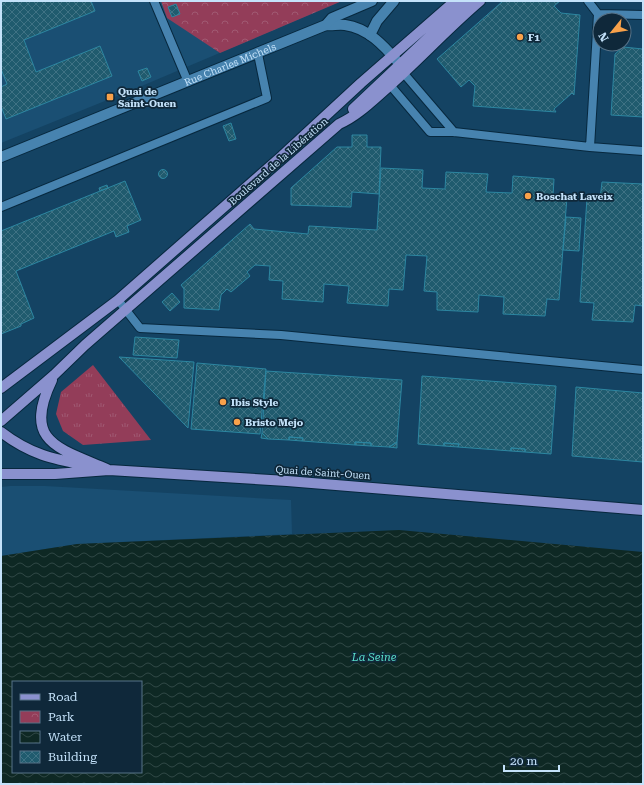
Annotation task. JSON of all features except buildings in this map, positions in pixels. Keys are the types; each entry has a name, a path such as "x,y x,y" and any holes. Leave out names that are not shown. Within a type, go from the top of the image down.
{"main road":[{"name":"Boulevard de la Libération","path":"118,300 282,156 392,55 455,1"},
{"path":"339,124 403,69 467,1"},
{"name":"Boulevard de la Libération","path":"1,421 339,124 354,116 390,85 403,69 480,1"},
{"path":"1,388 118,300"},
{"path":"54,375 43,398 40,415 46,435 57,447 109,470"},
{"path":"1,432 23,448 47,457 109,470"},
{"name":"Quai de Saint-Ouen","path":"1,474 55,474 109,470 295,482 643,510"}],"street":[{"name":"Rue Charles Michels","path":"326,25 332,18 372,1"},
{"path":"370,35 377,21 394,1"},
{"name":"Rue Charles Michels","path":"1,157 258,54 326,25 345,25 370,35 384,46 403,69"}],"lane":[{"path":"154,1 188,82"},
{"path":"588,1 596,12"},
{"path":"632,16 643,16"},
{"path":"590,147 596,52"},
{"path":"1,207 267,98 258,54"},
{"path":"403,69 454,132"},
{"path":"390,85 430,132 454,132 590,147 643,151"},
{"path":"118,300 127,309 140,328 281,335 643,370"}],"shaded area":[{"path":"1,1 342,1 137,88 1,143"},
{"path":"45,486 291,500 292,534 77,544 1,556 1,487"}],"green space":[{"path":"161,1 342,1 220,53 167,18"},
{"path":"93,365 151,440 83,445 63,431 56,414 61,392"}],"water":[{"name":"La Seine","path":"399,530 643,552 643,784 1,784 1,556 77,544"}],"place":[{"name":"F1","path":"520,37"},
{"name":"Quai de Saint-Ouen","path":"110,97"},
{"name":"Boschat Laveix","path":"528,196"},
{"name":"Ibis Style","path":"223,402"},
{"name":"Bristo Mejo","path":"237,422"}]}
